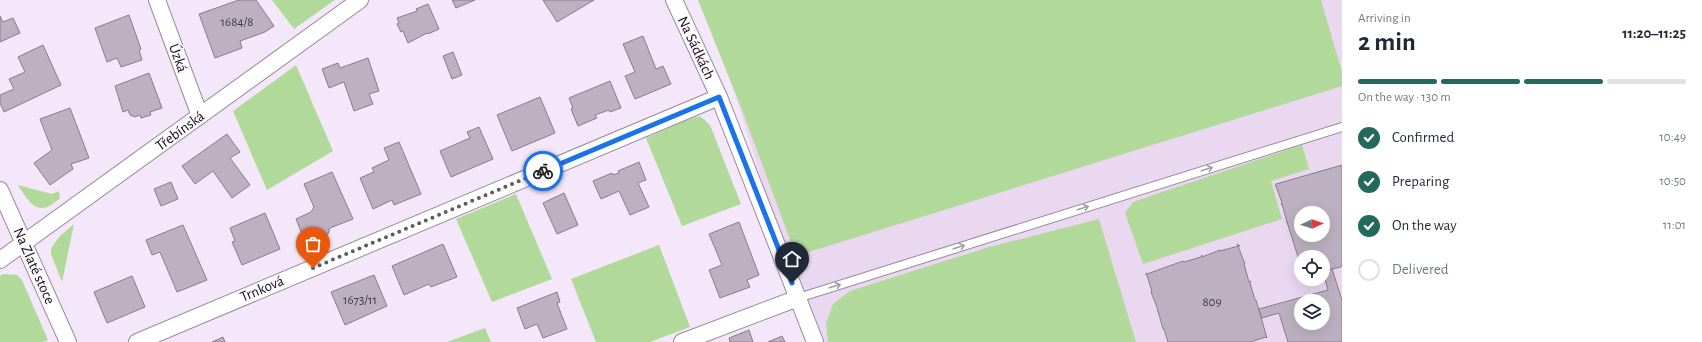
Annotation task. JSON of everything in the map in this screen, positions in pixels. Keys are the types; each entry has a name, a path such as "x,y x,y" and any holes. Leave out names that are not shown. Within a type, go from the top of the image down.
{"street":[{"name":"Úzká","path":"156,0 200,116"},
{"name":"Třebínská","path":"0,260 25,244 360,0"},
{"name":"Na Sádkách","path":"674,0 719,97 815,342"},
{"name":"Trnková","path":"137,342 719,97"},
{"name":"Na Zlaté stoce","path":"0,190 68,342"},
{"path":"682,342 798,298"}],"lane":[{"path":"798,298 1342,127"}],"shaded area":[{"path":"704,0 1342,0 1342,342 815,342 798,298 716,32"}],"green space":[{"path":"272,0 335,0 294,29"},
{"path":"698,0 1321,0 1342,72 1342,86 796,256 742,110"},
{"path":"296,65 333,151 267,190 233,111"},
{"path":"700,116 710,125 741,204 682,226 646,138 687,120"},
{"path":"1302,145 1309,169 1271,181 1282,219 1143,264 1125,213 1133,202"},
{"path":"18,185 52,194 59,191 60,198 53,204 41,208 31,203"},
{"path":"516,194 552,279 492,302 456,219"},
{"path":"1099,219 1136,342 828,342 826,324 833,304 850,291 989,247"},
{"path":"74,224 62,282 51,254 51,248 60,236"},
{"path":"659,245 690,327 650,342 596,342 571,279"},
{"path":"3,274 17,275 22,280 48,340 43,342 0,342 0,276"},
{"path":"485,328 491,342 447,342"}],"building":[{"path":"239,0 256,0 274,26 265,32 240,41 242,48 215,58 199,14"},
{"path":"452,0 475,0 456,8"},
{"path":"543,0 594,0 557,22"},
{"path":"428,4 439,29 428,34 427,33 408,43 403,31 401,32 397,24 399,23 397,18 417,11 416,9"},
{"path":"129,15 141,49 139,50 142,60 121,67 117,58 107,62 95,28"},
{"path":"0,16 3,22 13,18 20,33 0,42"},
{"path":"643,36 656,69 663,66 671,84 635,99 625,76 635,72 623,44"},
{"path":"43,45 61,85 4,112 0,103 0,95 14,89 9,79 25,72 18,57"},
{"path":"453,52 462,75 452,79 443,56"},
{"path":"368,58 379,91 369,94 373,104 354,111 344,82 329,88 322,69 338,63 340,68"},
{"path":"149,73 162,108 150,112 151,115 141,118 140,115 135,117 130,115 128,110 123,112 115,86"},
{"path":"610,81 621,108 595,115 597,118 578,126 571,109 573,108 569,98"},
{"path":"540,97 555,133 512,151 497,115"},
{"path":"70,108 89,158 71,164 73,169 50,185 34,163 52,150 40,119"},
{"path":"479,127 493,159 451,177 440,151 470,138 467,132"},
{"path":"227,134 240,152 230,158 250,185 232,198 213,171 195,184 182,166"},
{"path":"399,142 421,194 394,205 392,200 373,209 360,178 374,172 372,168 389,160 384,148"},
{"path":"639,162 646,180 638,183 649,207 630,215 619,191 601,199 593,181 612,173 613,175 619,173 618,171"},
{"path":"1342,165 1341,267 1330,269 1330,250 1296,250 1282,204 1281,205 1282,203 1275,186 1276,184"},
{"path":"332,172 353,219 330,228 328,234 324,236 319,233 304,239 296,219 311,212 314,207 304,184"},
{"path":"171,182 178,199 161,206 154,189"},
{"path":"564,193 578,225 557,234 543,203"},
{"path":"265,213 280,249 242,265 232,242 235,241 230,228"},
{"path":"739,222 759,275 747,280 750,287 720,298 709,270 722,265 709,234"},
{"path":"183,225 207,280 177,292 160,252 152,255 146,240"},
{"path":"443,244 457,277 431,287 429,284 404,295 392,266"},
{"path":"1238,246 1245,264 1249,282 1251,281 1250,283 1267,338 1266,337 1250,342 1168,342 1146,273 1147,274 1183,261 1201,257 1202,255 1202,257 1220,250"},
{"path":"1332,269 1342,300 1342,342 1288,342 1279,313 1262,318 1259,309 1294,299 1294,330 1330,330 1330,294 1313,294 1328,290 1327,286 1330,286 1330,270"},
{"path":"374,275 387,306 345,325 331,292"},
{"path":"132,276 145,307 107,323 94,292"},
{"path":"557,292 560,302 557,303 567,329 543,338 537,324 525,329 517,308"},
{"path":"749,330 753,342 730,342 729,338"},
{"path":"782,336 785,342 768,342"},
{"path":"223,337 225,342 212,342"}],"way so far":[{"path":"313,268 543,171"}],"route":[{"path":"543,171 719,97 792,283"}]}
